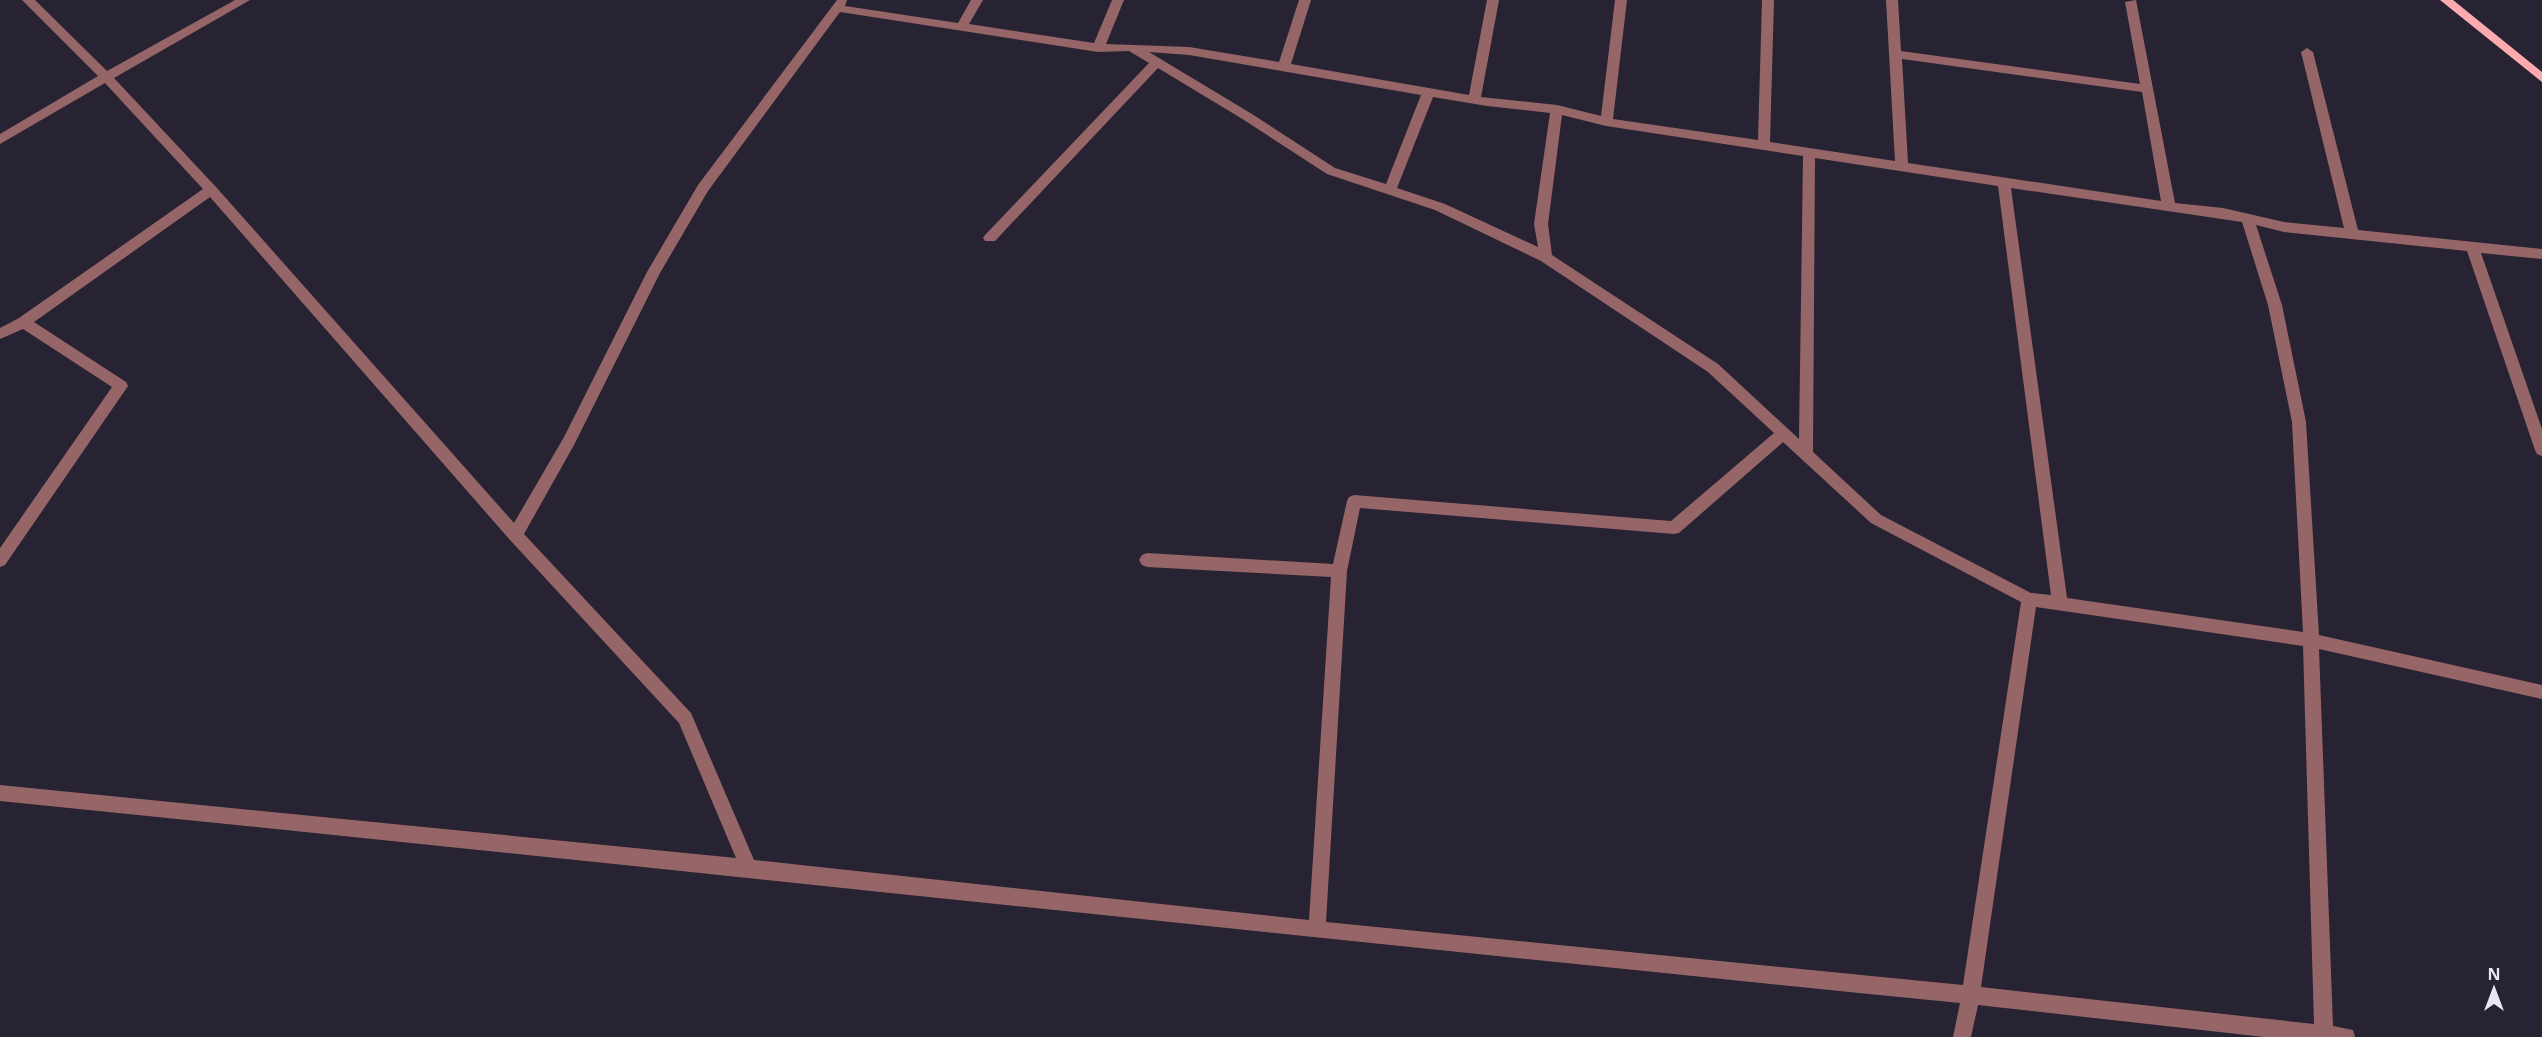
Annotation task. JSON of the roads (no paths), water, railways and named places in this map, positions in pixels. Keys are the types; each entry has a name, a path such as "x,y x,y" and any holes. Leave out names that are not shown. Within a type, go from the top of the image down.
{"main road":[{"path":"2446,0 2542,78"}],"street":[{"path":"28,0 106,77 211,190 515,535 685,718 749,868"},
{"path":"0,140 106,77 244,0"},
{"path":"961,28 977,0"},
{"path":"1098,48 1118,0"},
{"path":"1284,67 1305,0"},
{"path":"1474,100 1493,0"},
{"path":"1606,122 1621,0"},
{"path":"1764,146 1768,0"},
{"path":"1892,0 1902,166"},
{"path":"2117,0 2131,1 2169,207"},
{"path":"515,535 569,441 654,272 703,188 840,4 961,28 1098,48 1130,47 1189,51 1474,100 1557,109 1606,122 2169,207 2223,213 2284,226 2542,254"},
{"path":"1130,47 1248,117 1330,171 1440,207 1546,257 1713,368 1876,519 2029,599 2311,640 2542,692"},
{"path":"2307,52 2352,234"},
{"path":"1895,54 2147,89"},
{"path":"990,238 1156,63"},
{"path":"1390,190 1428,91"},
{"path":"1546,257 1541,224 1557,109"},
{"path":"1806,454 1809,153"},
{"path":"2004,182 2060,604"},
{"path":"0,334 24,322 211,190"},
{"path":"2247,218 2275,305 2300,422 2311,640 2324,1036"},
{"path":"2472,246 2542,450"},
{"path":"0,560 121,386 24,322"},
{"path":"1317,930 1338,571 1354,501 1674,528 1784,433"},
{"path":"1147,560 1338,571"},
{"path":"1962,1037 1971,995 2029,599"},
{"path":"0,793 749,868 1317,930 1971,995 2346,1037"}]}
